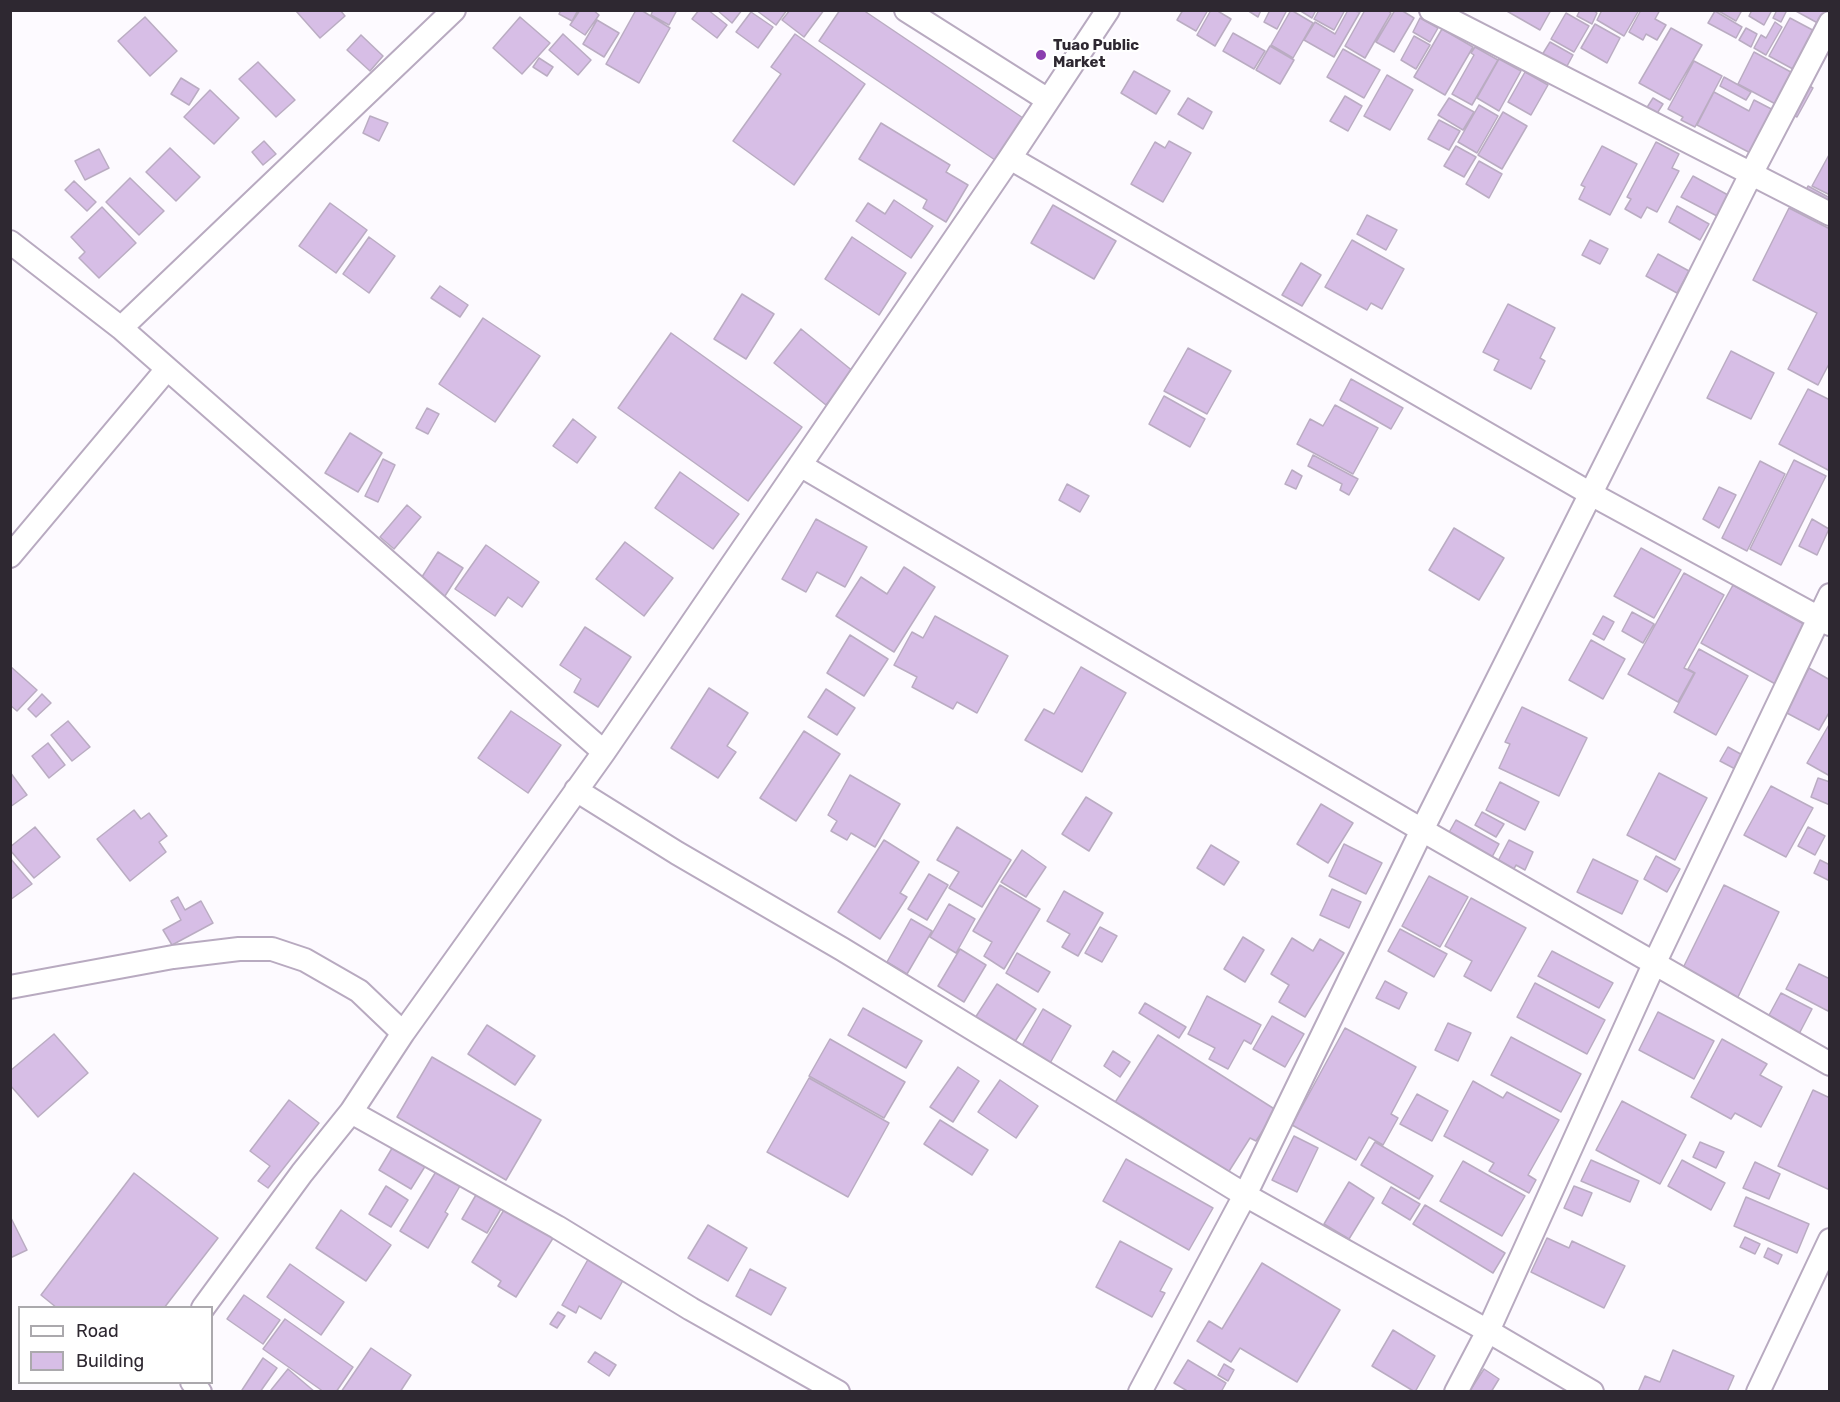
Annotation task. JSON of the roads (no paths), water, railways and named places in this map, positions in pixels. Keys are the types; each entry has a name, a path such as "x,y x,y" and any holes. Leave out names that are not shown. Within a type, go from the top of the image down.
{"street":[{"path":"121,328 454,10"},
{"path":"906,10 1048,100"},
{"path":"204,1306 302,1173 351,1112 403,1033 604,752 1010,158 1108,10"},
{"path":"1431,10 1830,214"},
{"path":"1140,1392 1245,1195 1422,830 1751,174 1830,23"},
{"path":"1010,158 1591,494 1825,621"},
{"path":"10,242 121,328 604,752"},
{"path":"10,556 167,369"},
{"path":"800,465 1422,830 1830,1064"},
{"path":"1456,1392 1488,1331 1655,962 1825,621 1830,596"},
{"path":"576,790 1245,1195 1592,1392"},
{"path":"10,987 173,957 239,949 273,949 305,960 359,991 403,1033"},
{"path":"351,1112 556,1227 691,1309 838,1392"},
{"path":"1758,1392 1830,1240"}],"place":[{"name":"Tuao Public Market","path":"1041,55"}]}
